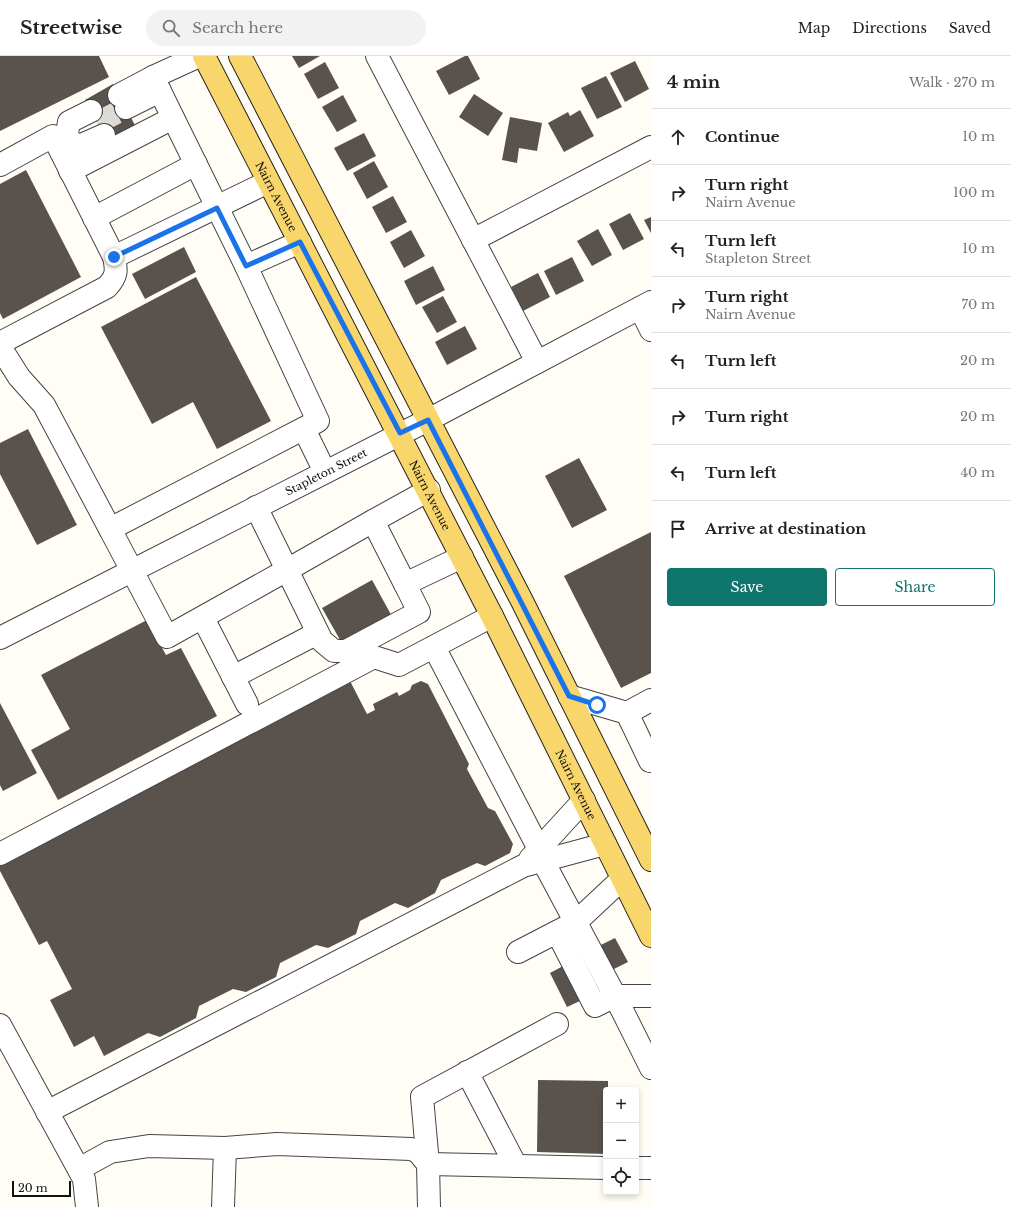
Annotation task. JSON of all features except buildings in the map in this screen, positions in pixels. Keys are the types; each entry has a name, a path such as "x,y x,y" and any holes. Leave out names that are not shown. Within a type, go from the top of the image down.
{"main road":[{"name":"Nairn Avenue","path":"204,56 429,490 651,936"},
{"path":"240,56 522,601 651,860"},
{"path":"268,182 297,167"},
{"path":"492,616 522,601"}],"street":[{"path":"70,171 163,98 199,56"},
{"path":"377,56 537,362"},
{"path":"163,98 126,108 163,98"},
{"path":"110,529 318,421 246,266 163,98"},
{"path":"0,165 53,136 62,142 79,146 97,123"},
{"path":"0,343 107,287 115,278 117,270 114,257 70,171 62,142"},
{"path":"473,240 651,147"},
{"path":"94,218 196,164"},
{"path":"114,257 268,182"},
{"path":"246,266 300,242"},
{"path":"646,305 651,330"},
{"name":"Stapleton Street","path":"0,638 133,572 256,507 428,420 646,305"},
{"path":"0,347 19,377 44,405 168,637 373,520 429,490"},
{"path":"304,428 325,472"},
{"path":"256,507 322,641 334,651 346,651 419,612 373,520"},
{"path":"405,584 462,557"},
{"path":"0,854 374,657 399,665 492,616"},
{"path":"203,618 247,704"},
{"path":"233,677 308,638"},
{"path":"434,647 535,859 576,922 650,1060"},
{"path":"569,696 627,713 651,700"},
{"path":"627,713 651,761"},
{"path":"535,859 584,800"},
{"path":"47,1112 535,859 605,844"},
{"path":"518,952 576,922 622,878"},
{"path":"557,932 595,1006 615,996 651,996"},
{"path":"429,1207 428,1164 422,1096 557,1024"},
{"path":"0,1025 84,1179 87,1207"},
{"path":"467,1072 516,1166"},
{"path":"79,1169 110,1152 125,1149 149,1146 226,1148 277,1144 411,1149 418,1152 428,1164 603,1168"},
{"path":"223,1207 226,1148"},
{"path":"639,1168 651,1168"}],"tunnel":[{"path":"97,123 126,108"}],"route":[{"path":"114,257 217,208 246,266 300,242 400,433 428,420 522,601 569,696 597,705"}]}
